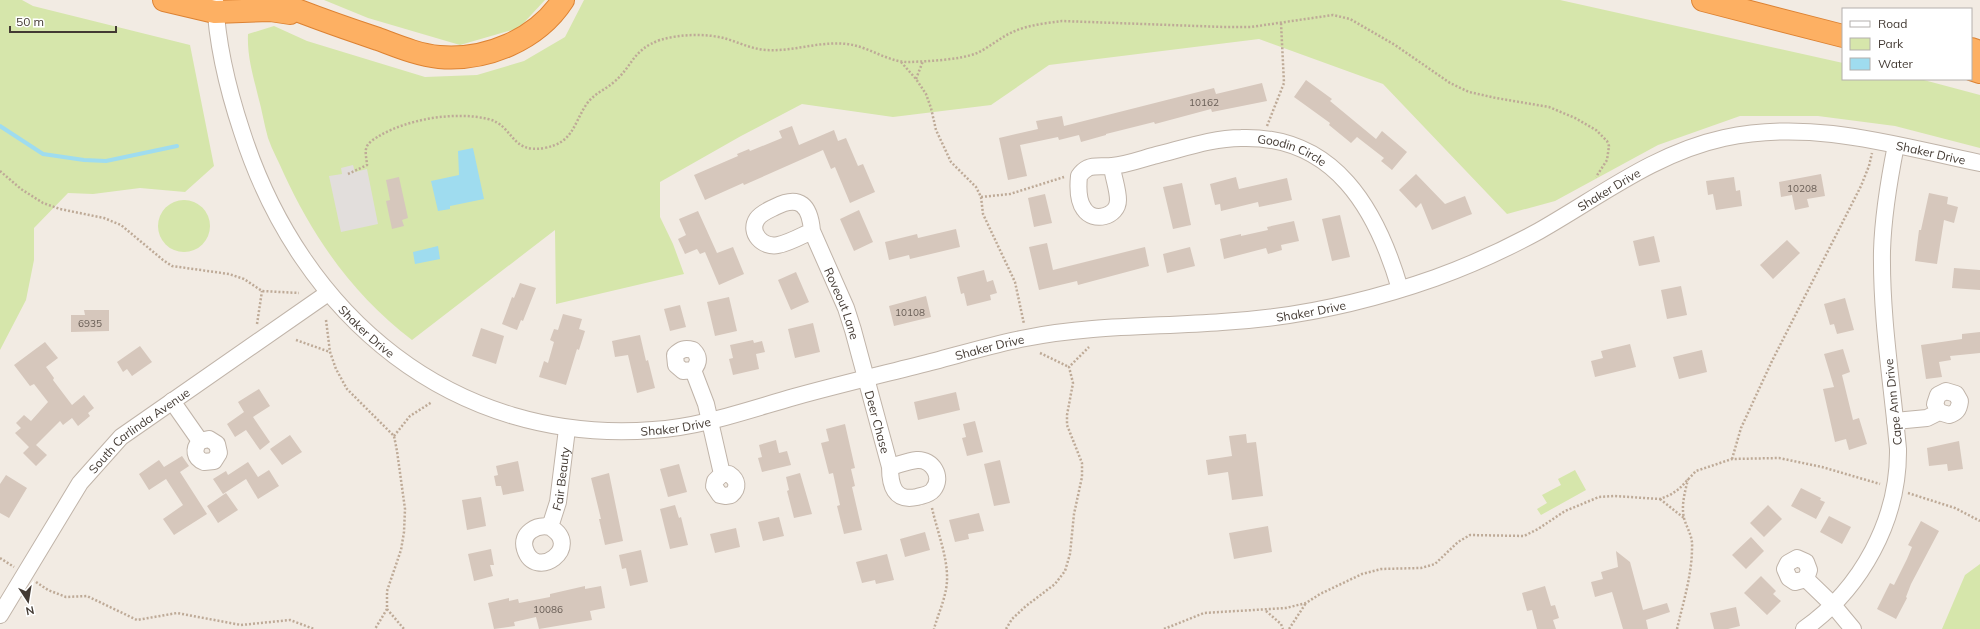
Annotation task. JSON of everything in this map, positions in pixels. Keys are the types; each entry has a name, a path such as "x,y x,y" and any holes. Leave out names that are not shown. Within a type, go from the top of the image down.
{"highway":[{"path":"164,0 270,10 309,16"},
{"path":"272,0 309,16 413,51 439,57 465,56 485,53 505,47 543,24 563,0"},
{"path":"1703,0 1842,36"},
{"path":"1737,0 1842,22"}],"street":[{"name":"Shaker Drive","path":"215,6 226,76 237,118 255,170 282,225 328,293 376,341 402,362 431,380 472,402 504,414 567,429 605,432 658,430 710,420 866,377 984,347 1055,333 1107,327 1226,322 1314,311 1400,289 1432,279 1500,251 1538,232 1654,163 1719,139 1747,134 1791,130 1830,132 1980,163"},
{"name":"Goodin Circle","path":"1079,176 1088,168 1112,166 1215,141 1240,138 1262,138 1287,143 1308,152 1344,178 1359,196 1371,215 1381,237 1400,289"},
{"name":"Cape Ann Drive","path":"1804,629 1833,605 1850,588 1871,554 1887,518 1895,489 1898,472 1895,421 1885,325 1882,250 1888,190 1896,145"},
{"path":"1079,176 1078,186 1083,209 1087,214 1095,217 1104,217 1112,213 1116,208 1118,200 1112,166"},
{"name":"Roveout Lane","path":"812,231 846,308 866,377"},
{"name":"South Carlinda Avenue","path":"0,615 80,483 122,437 328,293"},
{"path":"693,370 706,404 722,474"},
{"name":"Deer Chase","path":"866,377 890,467 890,480 893,489 899,496 912,498 928,494 934,489 937,482 934,468 930,463 917,460 890,467"},
{"path":"172,401 200,441"},
{"path":"1895,421 1927,418 1939,412"},
{"name":"Fair Beauty","path":"550,527 558,502 567,429"},
{"path":"1806,578 1833,605 1853,629"}],"path":[{"path":"348,174 367,165 366,149 371,141 403,124 427,119 448,117 489,119 501,125 519,145 530,149 546,148 562,142 573,132 587,104 599,92 614,83 641,49 661,40 680,36 702,35 726,39 744,46 764,50 782,50 834,44 854,45 901,62 959,58 976,53 1014,31 1036,25 1062,21 1224,27 1280,24 1333,16 1350,20 1395,45 1450,83 1469,92 1549,107 1596,130 1607,141 1607,160 1596,177"},
{"path":"1262,138 1284,83 1280,24"},
{"path":"916,79 922,61"},
{"path":"901,62 916,79 926,94 936,130 951,162 976,187 981,197 983,214 1015,282 1024,321"},
{"path":"1732,459 1741,428 1772,361 1861,186 1869,166 1874,141"},
{"path":"0,171 21,189 43,203 60,209 104,218 121,226 172,266 229,274 244,278 262,290 299,293"},
{"path":"981,197 1010,194 1068,176 1079,176"},
{"path":"257,324 262,290"},
{"path":"326,320 330,352 336,369 347,389 362,406 394,436 401,476 405,509 404,532 401,550 387,591 387,609 375,629"},
{"path":"296,340 330,352"},
{"path":"1069,367 1089,347"},
{"path":"1040,353 1069,367"},
{"path":"1006,629 1012,619 1026,606 1055,584 1065,571 1070,554 1074,514 1082,477 1082,462 1067,425 1067,415 1073,383 1069,367"},
{"path":"394,436 410,416 432,402"},
{"path":"1164,629 1204,613 1286,608 1306,603 1320,594 1362,574 1381,569 1421,568 1435,564 1458,542 1470,535 1524,536 1538,530 1565,511 1599,497 1614,496 1660,499 1670,495 1696,472 1732,459 1779,458 1849,474 1956,508 1980,521"},
{"path":"1677,629 1685,593 1692,548 1692,536 1684,519 1683,507 1689,479"},
{"path":"928,494 946,568 947,581 945,595 934,629"},
{"path":"1660,499 1684,519"},
{"path":"0,558 48,590 66,597 87,596 137,620 177,613 241,625 290,620 314,629"},
{"path":"1289,629 1293,620 1306,603"},
{"path":"387,609 404,629"},
{"path":"1266,610 1281,624 1283,629"}],"green space":[{"path":"0,0 22,0 33,6 190,45 214,166 185,192 140,188 93,194 68,193 34,228 34,260 26,300 0,350"},
{"path":"324,0 545,0 519,28 460,45 368,18"},
{"path":"584,0 1560,0 1842,63 1842,80 1924,80 1980,95 1980,148 1895,126 1818,116 1740,116 1658,145 1555,201 1507,214 1383,84 1259,39 1049,65 991,105 893,117 802,104 741,136 660,182 660,217 673,244 684,274 556,304 555,230 412,340 372,305 354,285 322,243 308,221 268,138 248,50 248,34 274,26 307,41 425,77 477,75 524,61 565,37"},
{"path":"179,200 189,200 199,204 206,211 210,221 210,231 206,241 199,248 189,252 179,252 169,248 162,241 158,231 158,221 162,211 169,204"},
{"path":"1575,470 1586,490 1541,515 1537,509 1547,503 1542,495 1561,485 1558,479"},
{"path":"1980,564 1980,629 1942,629 1965,575"}],"shaded area":[{"path":"353,165 355,172 367,169 378,224 341,232 329,176 342,174 341,168"}],"water":[{"path":"473,148 484,199 450,206 450,209 438,211 431,181 459,175 458,151"},
{"path":"438,246 440,259 415,264 413,252"}],"building":[{"path":"1306,80 1332,99 1330,101 1376,139 1382,131 1407,152 1392,170 1381,161 1384,158 1357,137 1351,143 1329,125 1330,123 1294,97"},
{"path":"1262,83 1267,101 1212,112 1211,109 1155,124 1154,122 1106,134 1081,142 1079,135 1059,140 1058,137 1020,145 1027,176 1008,180 999,138 1038,129 1036,121 1062,116 1064,126 1214,88 1216,94"},
{"path":"792,126 799,145 834,130 838,141 846,138 858,166 863,164 875,192 850,203 835,167 831,169 823,150 744,185 743,183 705,200 694,175 738,156 737,154 749,149 750,151 782,138 779,131"},
{"path":"1416,174 1445,204 1465,196 1472,214 1432,230 1421,203 1416,208 1399,190"},
{"path":"1821,174 1825,196 1807,199 1809,207 1795,210 1792,195 1781,197 1779,182"},
{"path":"399,177 408,218 402,220 404,226 392,229 386,201 390,200 386,180"},
{"path":"1236,177 1239,189 1287,178 1292,200 1259,207 1258,202 1221,211 1220,204 1215,205 1210,184"},
{"path":"1734,177 1736,191 1740,190 1742,206 1716,210 1713,194 1708,195 1706,181"},
{"path":"1182,183 1191,225 1173,229 1163,187"},
{"path":"1929,193 1948,197 1947,204 1958,207 1954,223 1944,220 1937,264 1915,261 1919,230 1921,230"},
{"path":"1045,194 1052,223 1034,227 1028,198"},
{"path":"859,210 873,242 854,251 840,219"},
{"path":"698,211 717,253 733,247 744,274 719,285 705,252 700,254 697,249 685,254 678,239 686,235 679,219"},
{"path":"1340,215 1350,257 1332,261 1322,219"},
{"path":"1294,221 1299,241 1281,245 1282,250 1268,254 1266,248 1224,259 1220,239 1268,230 1267,227"},
{"path":"956,229 960,247 910,259 909,255 889,260 885,242 917,234 918,238"},
{"path":"1654,236 1660,262 1639,266 1633,241"},
{"path":"1787,240 1800,253 1773,279 1760,265"},
{"path":"1047,243 1053,270 1145,247 1149,266 1078,285 1077,281 1039,290 1029,247"},
{"path":"1190,247 1195,266 1167,273 1163,254"},
{"path":"1954,268 1980,270 1980,290 1952,288"},
{"path":"984,270 987,282 993,280 997,293 990,295 991,300 967,306 964,293 961,294 957,277"},
{"path":"796,272 809,302 791,310 778,280"},
{"path":"520,283 536,288 523,321 521,320 517,330 502,324 512,297 514,298"},
{"path":"1681,286 1687,315 1667,319 1661,290"},
{"path":"926,296 931,317 894,326 889,306"},
{"path":"729,297 737,331 715,336 707,302"},
{"path":"1845,298 1854,330 1837,334 1834,324 1830,325 1824,304"},
{"path":"680,305 686,327 670,331 664,309"},
{"path":"84,310 109,310 109,331 71,332 71,315 85,315"},
{"path":"563,314 582,319 579,329 585,331 579,350 577,349 566,385 539,377 544,361 548,363 554,342 550,340 554,329 558,330"},
{"path":"813,323 820,352 795,358 788,329"},
{"path":"481,328 504,336 496,364 472,356"},
{"path":"1980,332 1980,353 1950,356 1951,360 1939,362 1942,377 1926,379 1921,345 1962,339 1962,334"},
{"path":"640,335 646,361 648,360 655,388 637,393 628,355 615,357 612,341"},
{"path":"753,340 754,343 762,341 765,352 756,354 759,369 733,375 729,359 733,358 730,345"},
{"path":"45,342 58,358 46,367 54,378 53,380 72,405 84,395 94,408 88,413 90,416 78,426 72,418 63,425 60,421 36,445 47,455 36,466 23,453 29,447 15,433 21,428 16,423 24,415 31,421 48,402 34,384 30,386 14,365"},
{"path":"1630,344 1636,367 1595,377 1591,361 1603,358 1601,351"},
{"path":"140,346 152,362 132,376 127,369 123,372 117,362"},
{"path":"1843,349 1850,372 1842,375 1853,420 1859,418 1867,444 1849,450 1846,439 1835,442 1823,389 1834,387 1824,354"},
{"path":"1702,350 1707,372 1679,379 1673,357"},
{"path":"259,389 270,406 253,417 270,442 260,450 246,430 235,437 227,424 244,412 238,402"},
{"path":"956,392 960,410 918,420 914,402"},
{"path":"975,421 983,452 967,456 962,438 966,437 963,424"},
{"path":"845,424 855,468 851,469 855,486 852,487 862,530 844,534 837,506 840,505 833,473 829,474 821,443 829,441 826,429"},
{"path":"1246,434 1247,443 1256,442 1263,496 1232,500 1228,472 1208,475 1206,460 1232,456 1229,436"},
{"path":"290,435 302,452 282,465 270,449"},
{"path":"776,440 779,453 787,451 791,465 762,472 758,458 762,457 759,445"},
{"path":"1959,441 1963,469 1948,471 1947,464 1929,466 1927,448"},
{"path":"182,456 189,466 180,472 207,514 174,535 163,519 183,505 166,479 149,490 139,474 159,460 164,467"},
{"path":"1000,460 1010,503 994,506 984,464"},
{"path":"518,461 524,491 503,495 501,486 496,486 494,476 498,475 496,466"},
{"path":"248,462 258,477 269,470 279,486 258,499 246,479 223,494 213,479 226,471 228,475"},
{"path":"679,464 687,492 668,497 660,469"},
{"path":"609,473 623,541 605,545 599,519 601,519 591,478"},
{"path":"800,473 812,514 794,518 787,491 789,490 786,477"},
{"path":"6,475 27,488 9,518 0,513 0,484"},
{"path":"1801,488 1821,498 1820,500 1825,502 1816,519 1791,506"},
{"path":"226,493 238,510 218,523 207,506"},
{"path":"481,497 486,526 467,530 462,500"},
{"path":"675,505 679,518 681,517 688,545 670,549 660,509"},
{"path":"1768,505 1782,519 1764,537 1750,523"},
{"path":"979,513 984,531 968,534 969,539 955,542 949,520"},
{"path":"1829,516 1851,527 1842,544 1820,532"},
{"path":"779,517 784,536 763,541 758,522"},
{"path":"1921,521 1939,531 1911,584 1906,597 1907,598 1896,619 1877,609 1890,583 1894,585 1907,559 1912,547 1908,545"},
{"path":"1268,526 1272,552 1234,559 1229,533"},
{"path":"736,528 740,547 715,553 710,534"},
{"path":"925,532 930,550 905,557 900,539"},
{"path":"1751,537 1764,551 1746,569 1732,555"},
{"path":"491,549 494,565 490,565 493,576 474,581 468,554"},
{"path":"641,550 648,582 630,586 626,568 622,569 619,555"},
{"path":"1616,551 1630,562 1643,610 1667,603 1670,612 1646,620 1648,629 1623,629 1612,592 1595,597 1591,582 1603,579 1601,572 1618,567"},
{"path":"887,554 894,580 876,584 875,580 862,583 856,562"},
{"path":"1761,576 1776,591 1773,594 1781,601 1767,615 1744,593"},
{"path":"585,586 585,589 601,586 605,608 590,611 592,620 539,629 536,617 514,622 515,626 494,629 488,603 509,598 509,601 518,599 519,603 550,597 550,594"},
{"path":"1545,586 1551,606 1555,605 1559,618 1553,620 1556,629 1537,629 1532,610 1527,611 1522,593"},
{"path":"1736,607 1740,626 1728,629 1714,629 1710,613"}],"waterway":[{"path":"0,126 43,154 84,160 106,161 177,146"}]}
